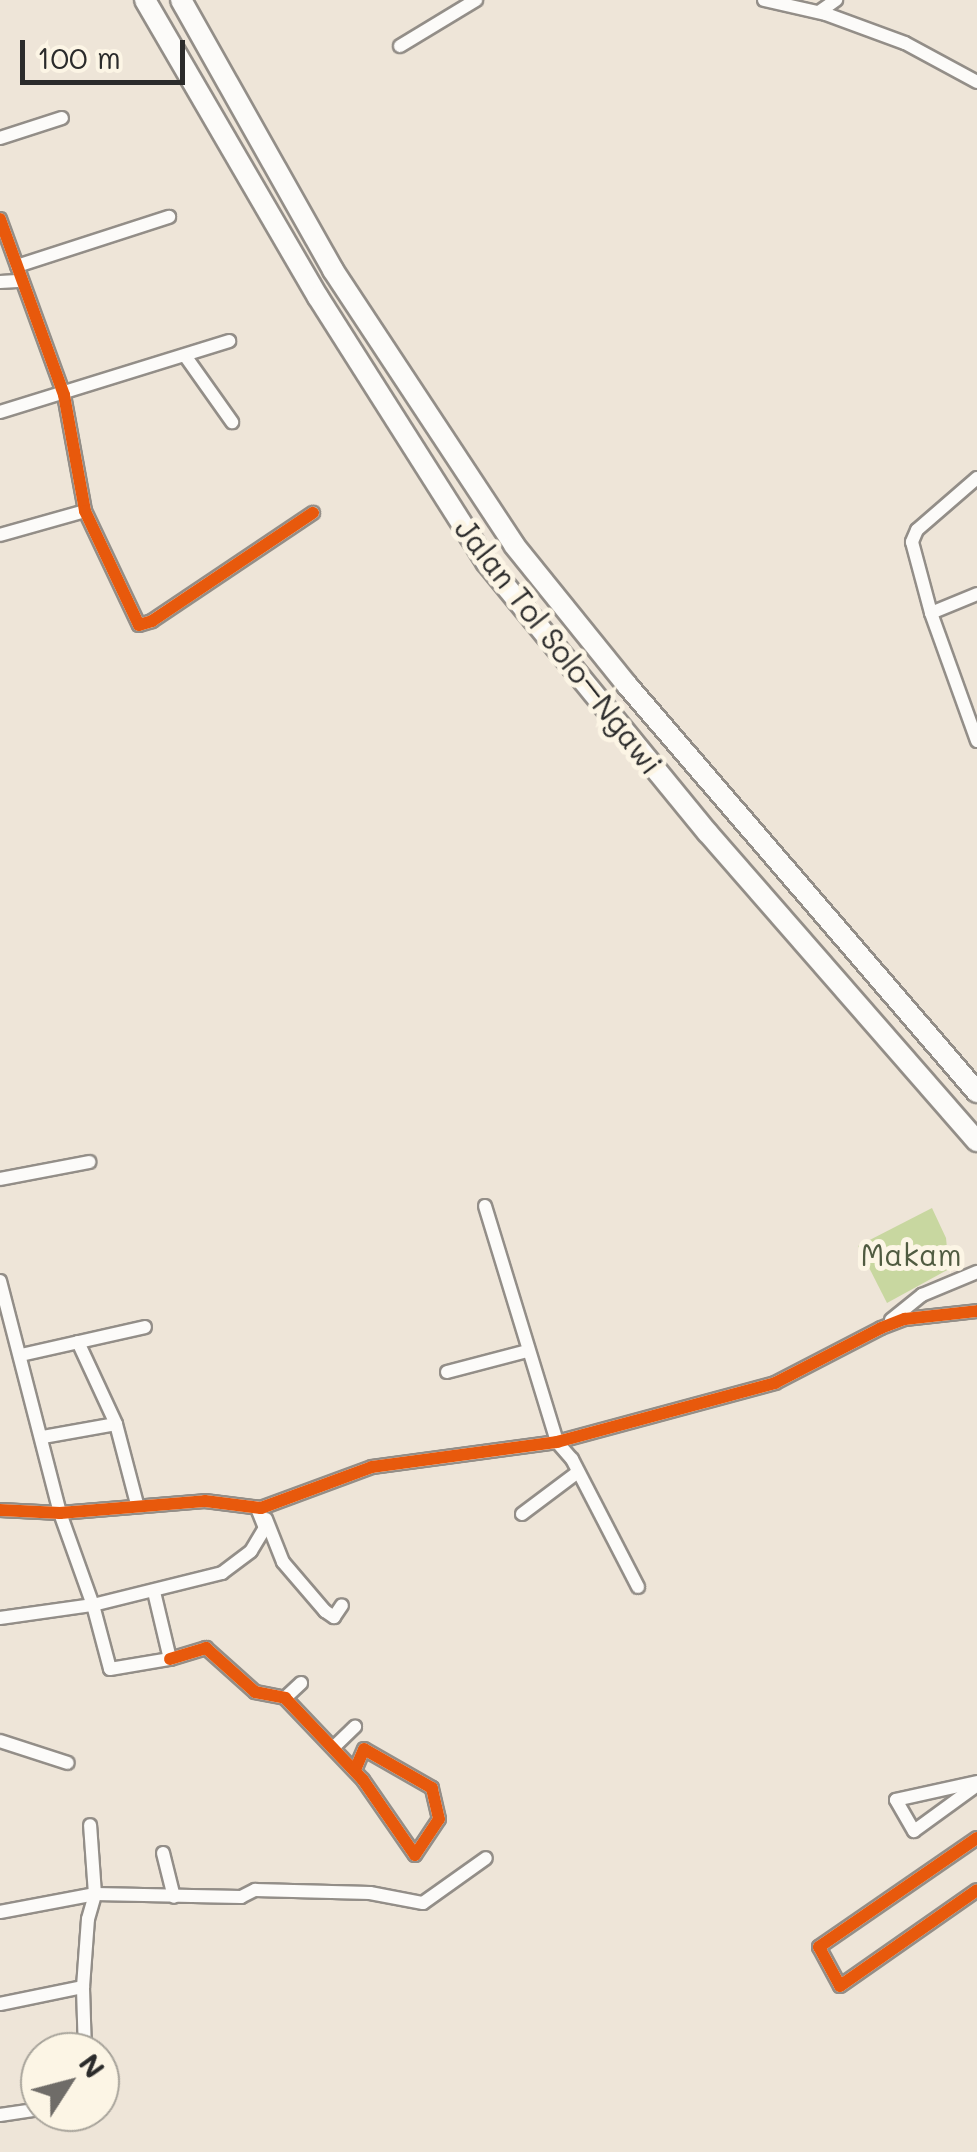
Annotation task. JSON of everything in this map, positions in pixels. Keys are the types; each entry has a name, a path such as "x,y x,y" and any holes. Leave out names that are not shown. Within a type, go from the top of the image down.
{"highway":[{"name":"Jalan Tol Solo–Ngawi","path":"145,0 318,297 486,562 708,833 977,1141"},
{"name":"Jalan Tol Solo–Ngawi","path":"181,0 333,270 514,546 626,685 977,1092"}],"street":[{"path":"400,46 476,0"},
{"path":"764,0 818,12 905,43 977,82"},
{"path":"818,12 836,0"},
{"path":"0,138 62,118"},
{"path":"17,266 85,240 169,217"},
{"path":"0,220 64,395 85,511 140,625 152,621 313,513"},
{"path":"0,282 22,280"},
{"path":"0,412 229,342"},
{"path":"186,357 232,422"},
{"path":"977,478 914,536 914,553 932,614 977,741"},
{"path":"0,535 85,511"},
{"path":"932,614 977,594"},
{"path":"0,1179 89,1162"},
{"path":"485,1206 557,1442 578,1472 638,1588"},
{"path":"881,1328 922,1296 977,1272"},
{"path":"0,1280 60,1513 93,1605 110,1669 170,1659 206,1648 255,1692 286,1698 354,1770 416,1855 438,1818 432,1788 364,1749 354,1770"},
{"path":"0,1510 60,1513 205,1501 259,1508 314,1484 372,1467 557,1442 775,1383 881,1328 906,1319 977,1310"},
{"path":"22,1354 145,1327"},
{"path":"78,1342 116,1424 138,1504"},
{"path":"447,1372 527,1351"},
{"path":"42,1437 116,1424"},
{"path":"522,1514 578,1472"},
{"path":"0,1618 93,1605 222,1573 239,1563 265,1528 259,1508"},
{"path":"259,1508 282,1562 330,1616 334,1617 342,1605"},
{"path":"154,1592 170,1659"},
{"path":"286,1698 301,1683"},
{"path":"334,1746 355,1727"},
{"path":"0,1741 68,1763"},
{"path":"977,1783 914,1831 896,1800 977,1783"},
{"path":"84,2032 88,1919 95,1894 90,1825"},
{"path":"977,1838 819,1948 840,1986 977,1890"},
{"path":"164,1853 174,1897"},
{"path":"0,1912 95,1894 241,1897 255,1890 370,1893 423,1904 486,1858"},
{"path":"0,2004 83,1988"}],"green space":[{"name":"Makam","path":"932,1208 946,1238 949,1269 887,1303 858,1246"}],"cycle path":[{"path":"0,219 64,395 85,511 139,625 152,621 313,513"},
{"path":"0,1510 60,1513 205,1501 261,1508 372,1467 557,1442 775,1383 905,1319 977,1311"},
{"path":"170,1659 206,1648 255,1692 285,1698 363,1780 415,1855 439,1819 432,1788 364,1749 355,1770"},
{"path":"977,1838 819,1947 840,1986 977,1890"}]}
